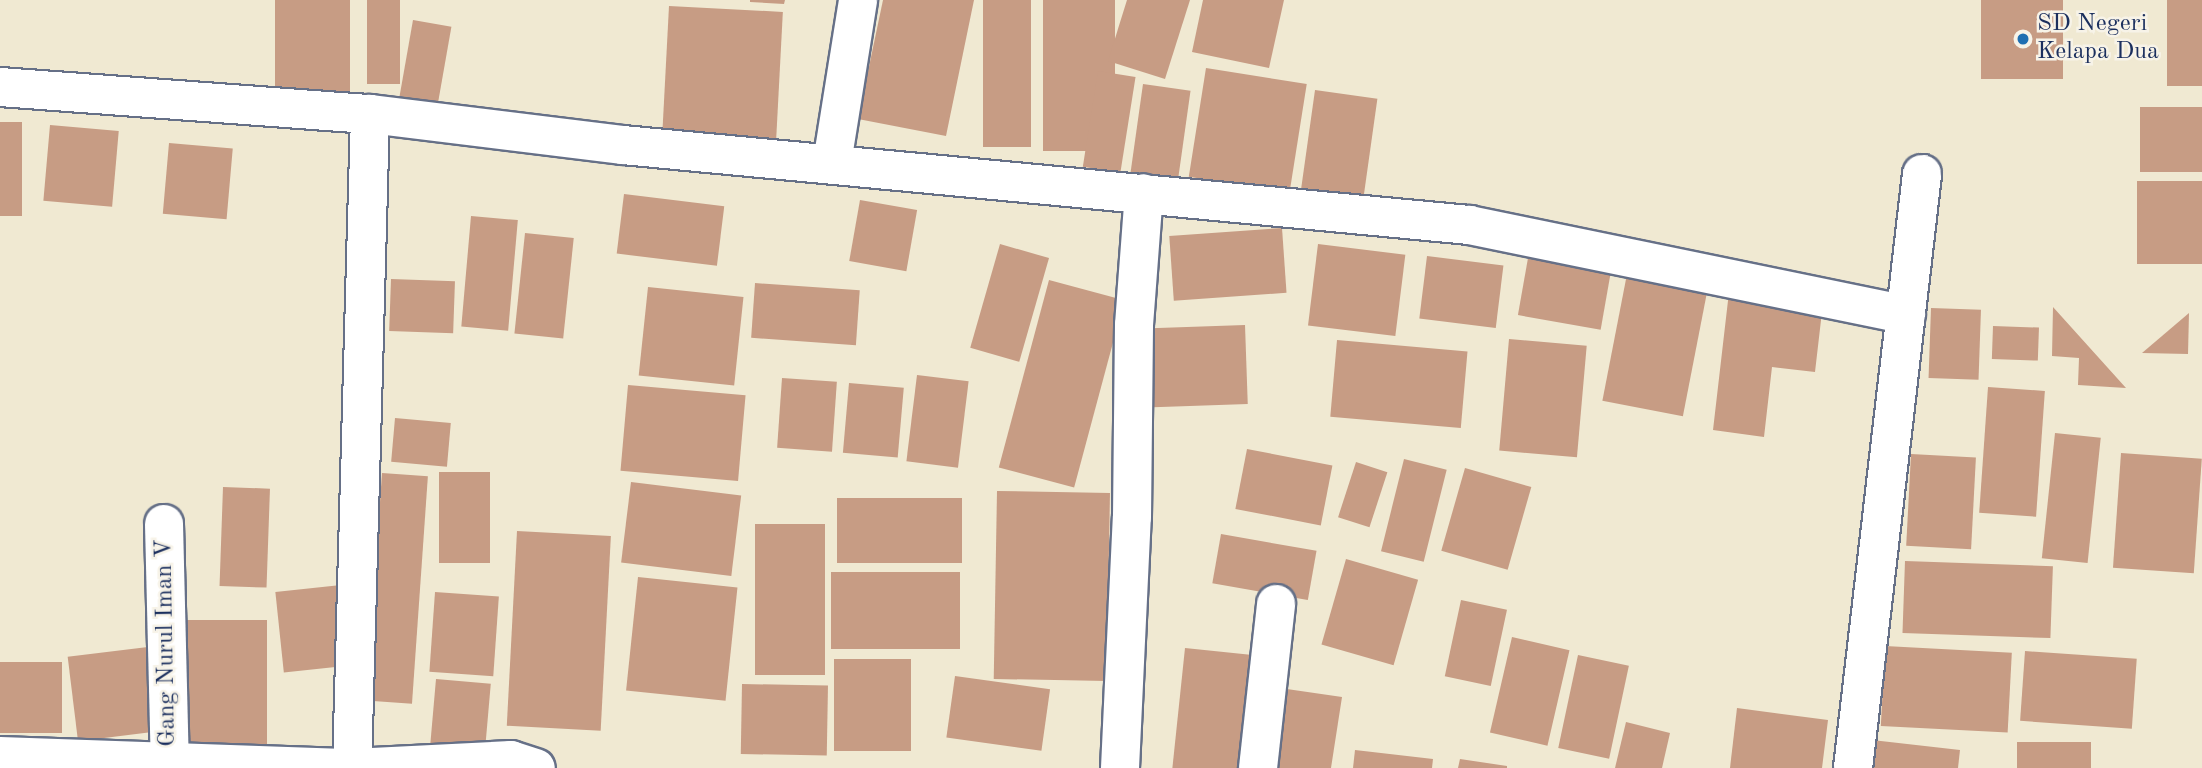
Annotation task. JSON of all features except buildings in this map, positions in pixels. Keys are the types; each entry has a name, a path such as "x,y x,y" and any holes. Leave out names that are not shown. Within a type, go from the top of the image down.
{"street":[{"path":"832,163 858,0"},
{"path":"0,87 370,114 623,145 1469,225 1906,315"},
{"path":"352,768 370,114"},
{"path":"1853,768 1922,174"},
{"path":"1120,768 1132,517 1134,325 1144,193"},
{"name":"Gang Nurul Iman V","path":"164,524 173,765"},
{"path":"1258,768 1276,604"},
{"path":"0,755 173,765 352,768 511,760 536,768"}],"place":[{"name":"SD Negeri Kelapa Dua","path":"2023,39"}]}
